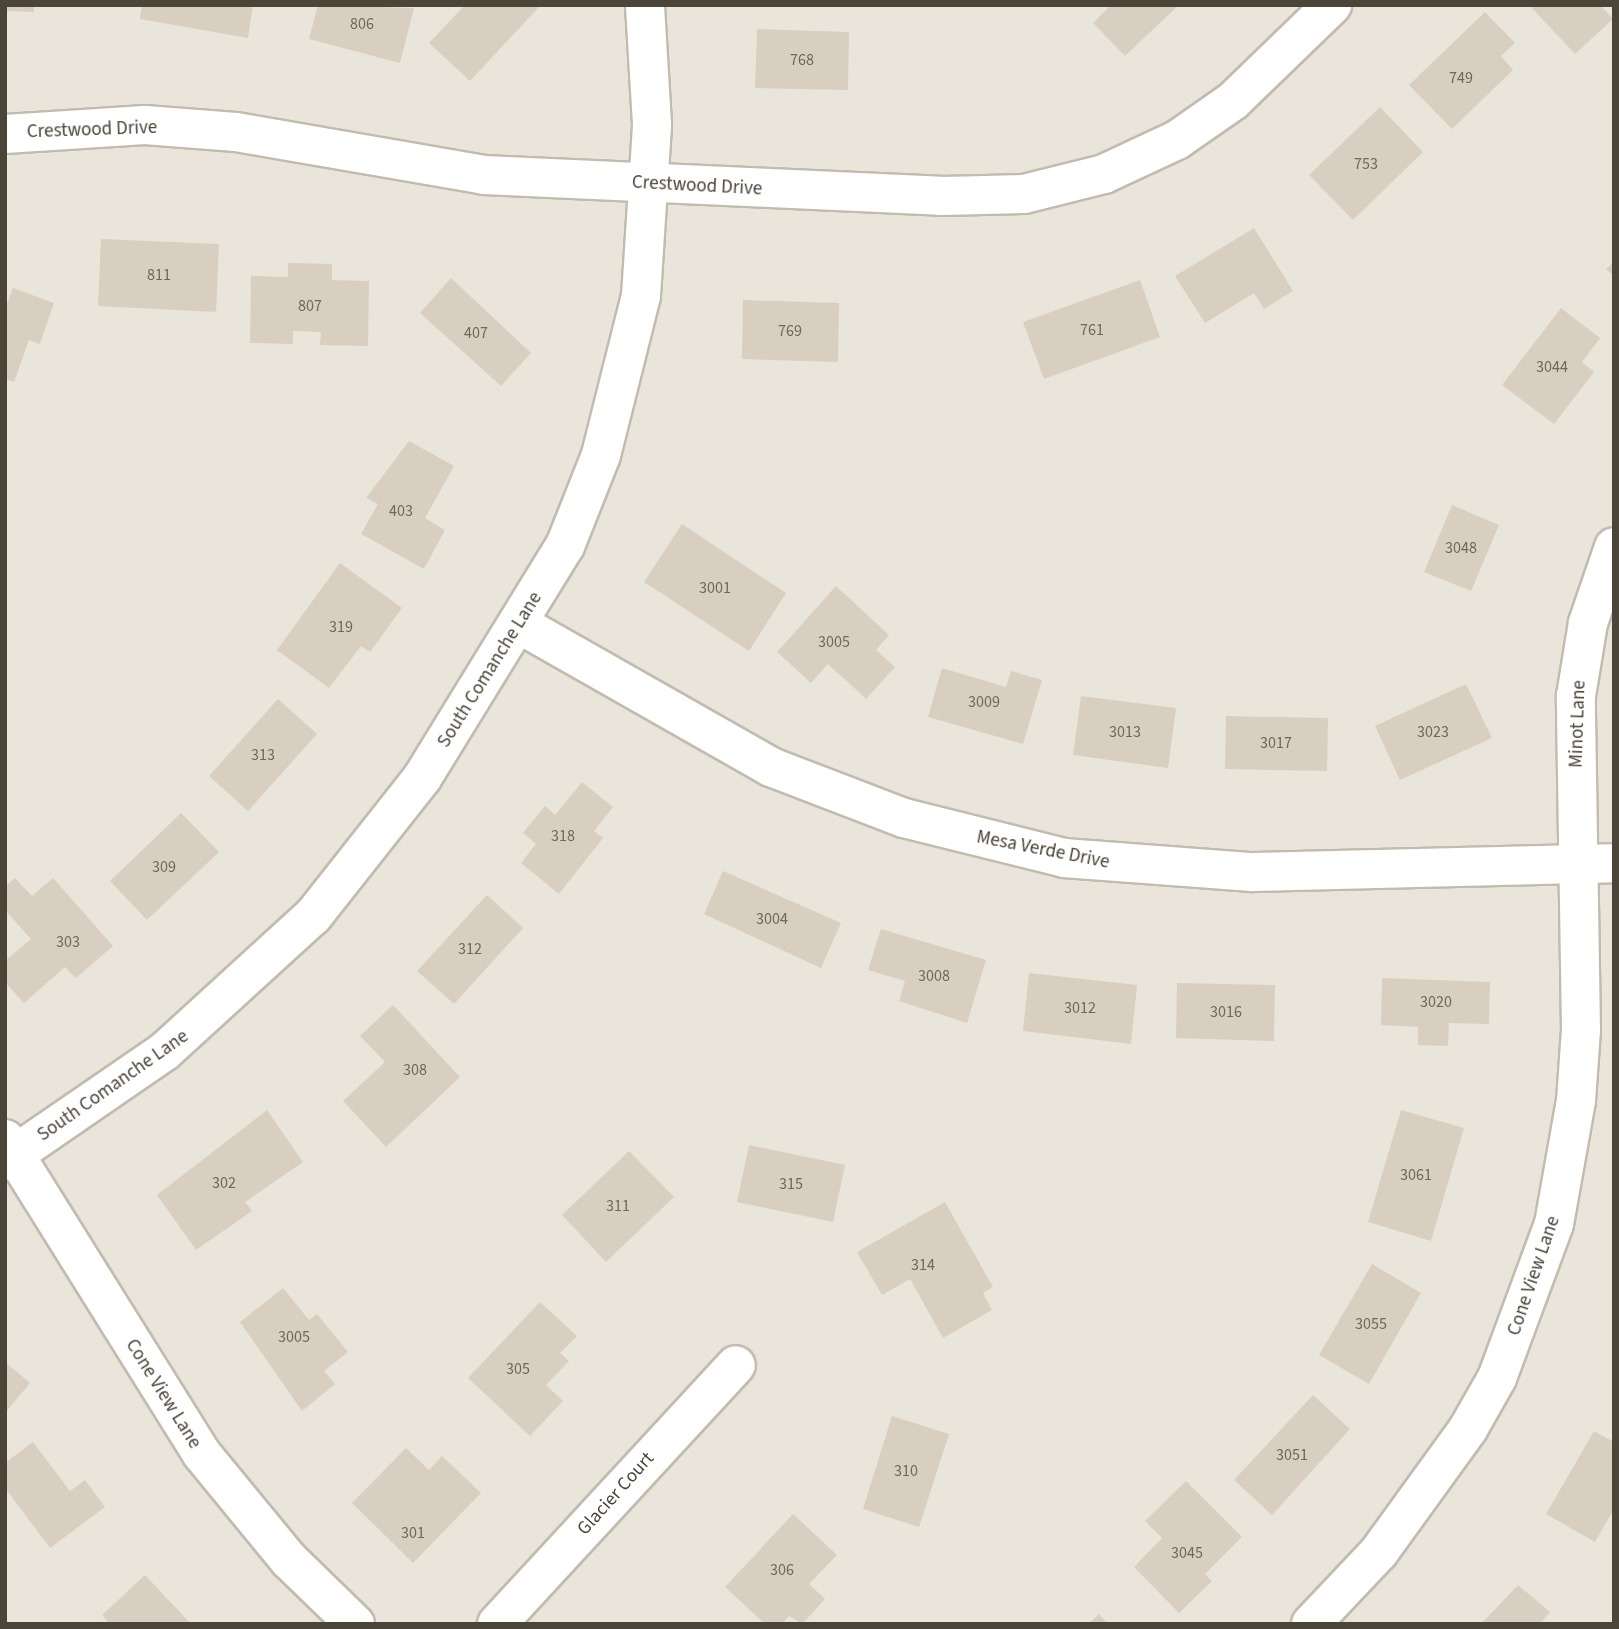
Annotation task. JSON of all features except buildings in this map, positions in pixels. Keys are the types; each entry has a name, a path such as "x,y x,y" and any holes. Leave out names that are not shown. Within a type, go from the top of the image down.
{"street":[{"name":"South Comanche Lane","path":"9,1151 176,1042 313,916 422,778 521,625 565,546 620,390 642,296 650,185 645,5"},
{"name":"Crestwood Drive","path":"5,134 145,125 223,131 484,175 650,185 941,197 1054,189 1177,140 1233,101 1332,5"},
{"name":"Minot Lane","path":"1595,863 1576,696 1588,623 1614,547"},
{"name":"Mesa Verde Drive","path":"521,625 771,767 904,818 990,841 1113,864 1252,872 1595,863"},
{"name":"Cone View Lane","path":"1311,1624 1379,1552 1468,1429 1497,1378 1539,1273 1564,1181 1576,1101 1595,863"},
{"name":"Cone View Lane","path":"9,1151 201,1453 289,1560 355,1624"},
{"name":"Glacier Court","path":"497,1624 736,1365"}],"shaded area":[{"path":"5,5 1614,5 1614,1624 5,1624"}]}
